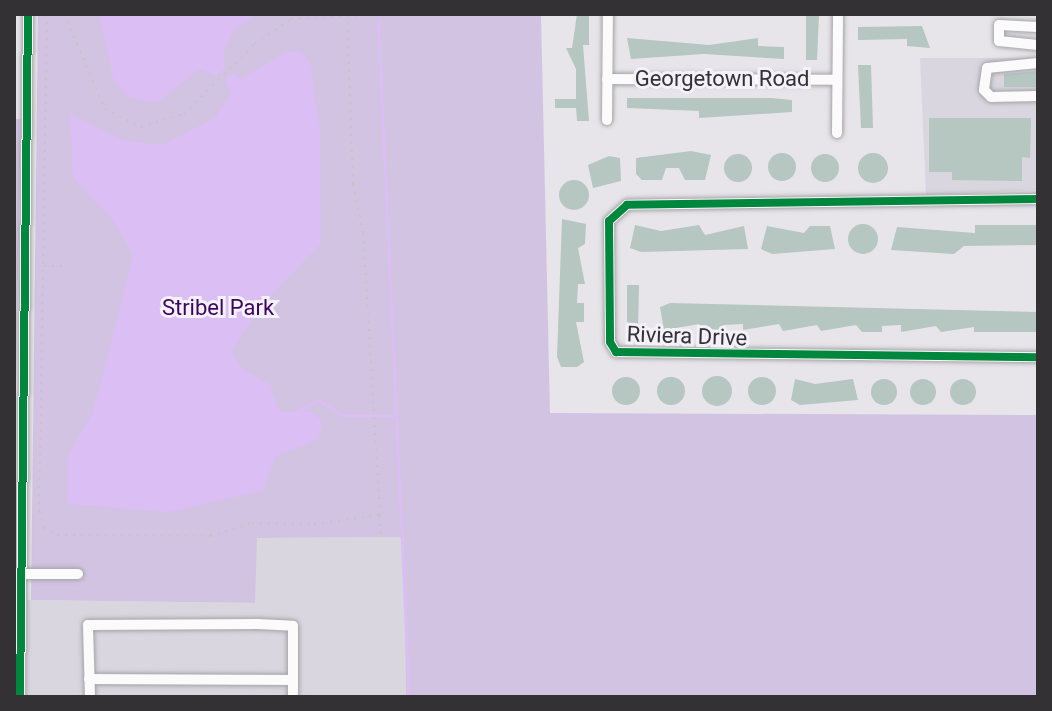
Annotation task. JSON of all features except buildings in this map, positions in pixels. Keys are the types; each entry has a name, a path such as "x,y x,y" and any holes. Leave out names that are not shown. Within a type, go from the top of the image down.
{"street":[{"path":"20,697 28,14"},
{"path":"607,120 608,14"},
{"path":"837,133 838,14"},
{"path":"1038,27 999,25 999,41 1038,45"},
{"path":"1038,63 987,68 984,90 991,97 1038,96"},
{"name":"Georgetown Road","path":"607,79 837,80"},
{"name":"Riviera Drive","path":"1038,199 627,205 609,221 610,342 616,352 1038,357"},
{"path":"22,574 78,574"},
{"path":"90,697 88,625 258,624 293,626 293,697"},
{"path":"89,679 293,680"}],"path":[{"path":"47,14 39,511 44,528 57,535 210,536 252,523 314,524 380,515"},
{"path":"64,14 92,87 105,109 141,127 177,119 230,68 291,19 398,14"},
{"path":"347,15 371,427 381,537"},
{"path":"43,266 63,266"}],"shaded area":[{"path":"99,14 258,14 233,31 223,54 225,68 216,76 200,68 157,103 129,97 114,81"},
{"path":"301,51 310,64 320,129 321,243 262,305 231,351 242,369 269,384 280,412 311,411 322,423 318,439 275,457 263,491 168,512 67,504 68,455 93,412 133,256 113,220 73,178 70,114 122,140 162,145 215,118 231,93 225,80 232,73 241,79 286,52"},
{"path":"920,58 1038,58 1038,190 926,195"},
{"path":"405,537 406,697 26,697 27,600 254,603 256,538"}],"green space":[{"name":"Stribel Park","path":"38,14 541,14 550,413 1038,415 1038,697 406,697 404,537 257,538 255,603 31,600"},
{"path":"14,119 21,119 14,490"}],"waterway":[{"path":"378,20 409,697"},
{"path":"296,412 319,400 341,415 396,416"}],"cycle path":[{"path":"20,697 28,14"},
{"path":"1038,199 627,205 609,221 610,342 616,352 1038,357"}]}
